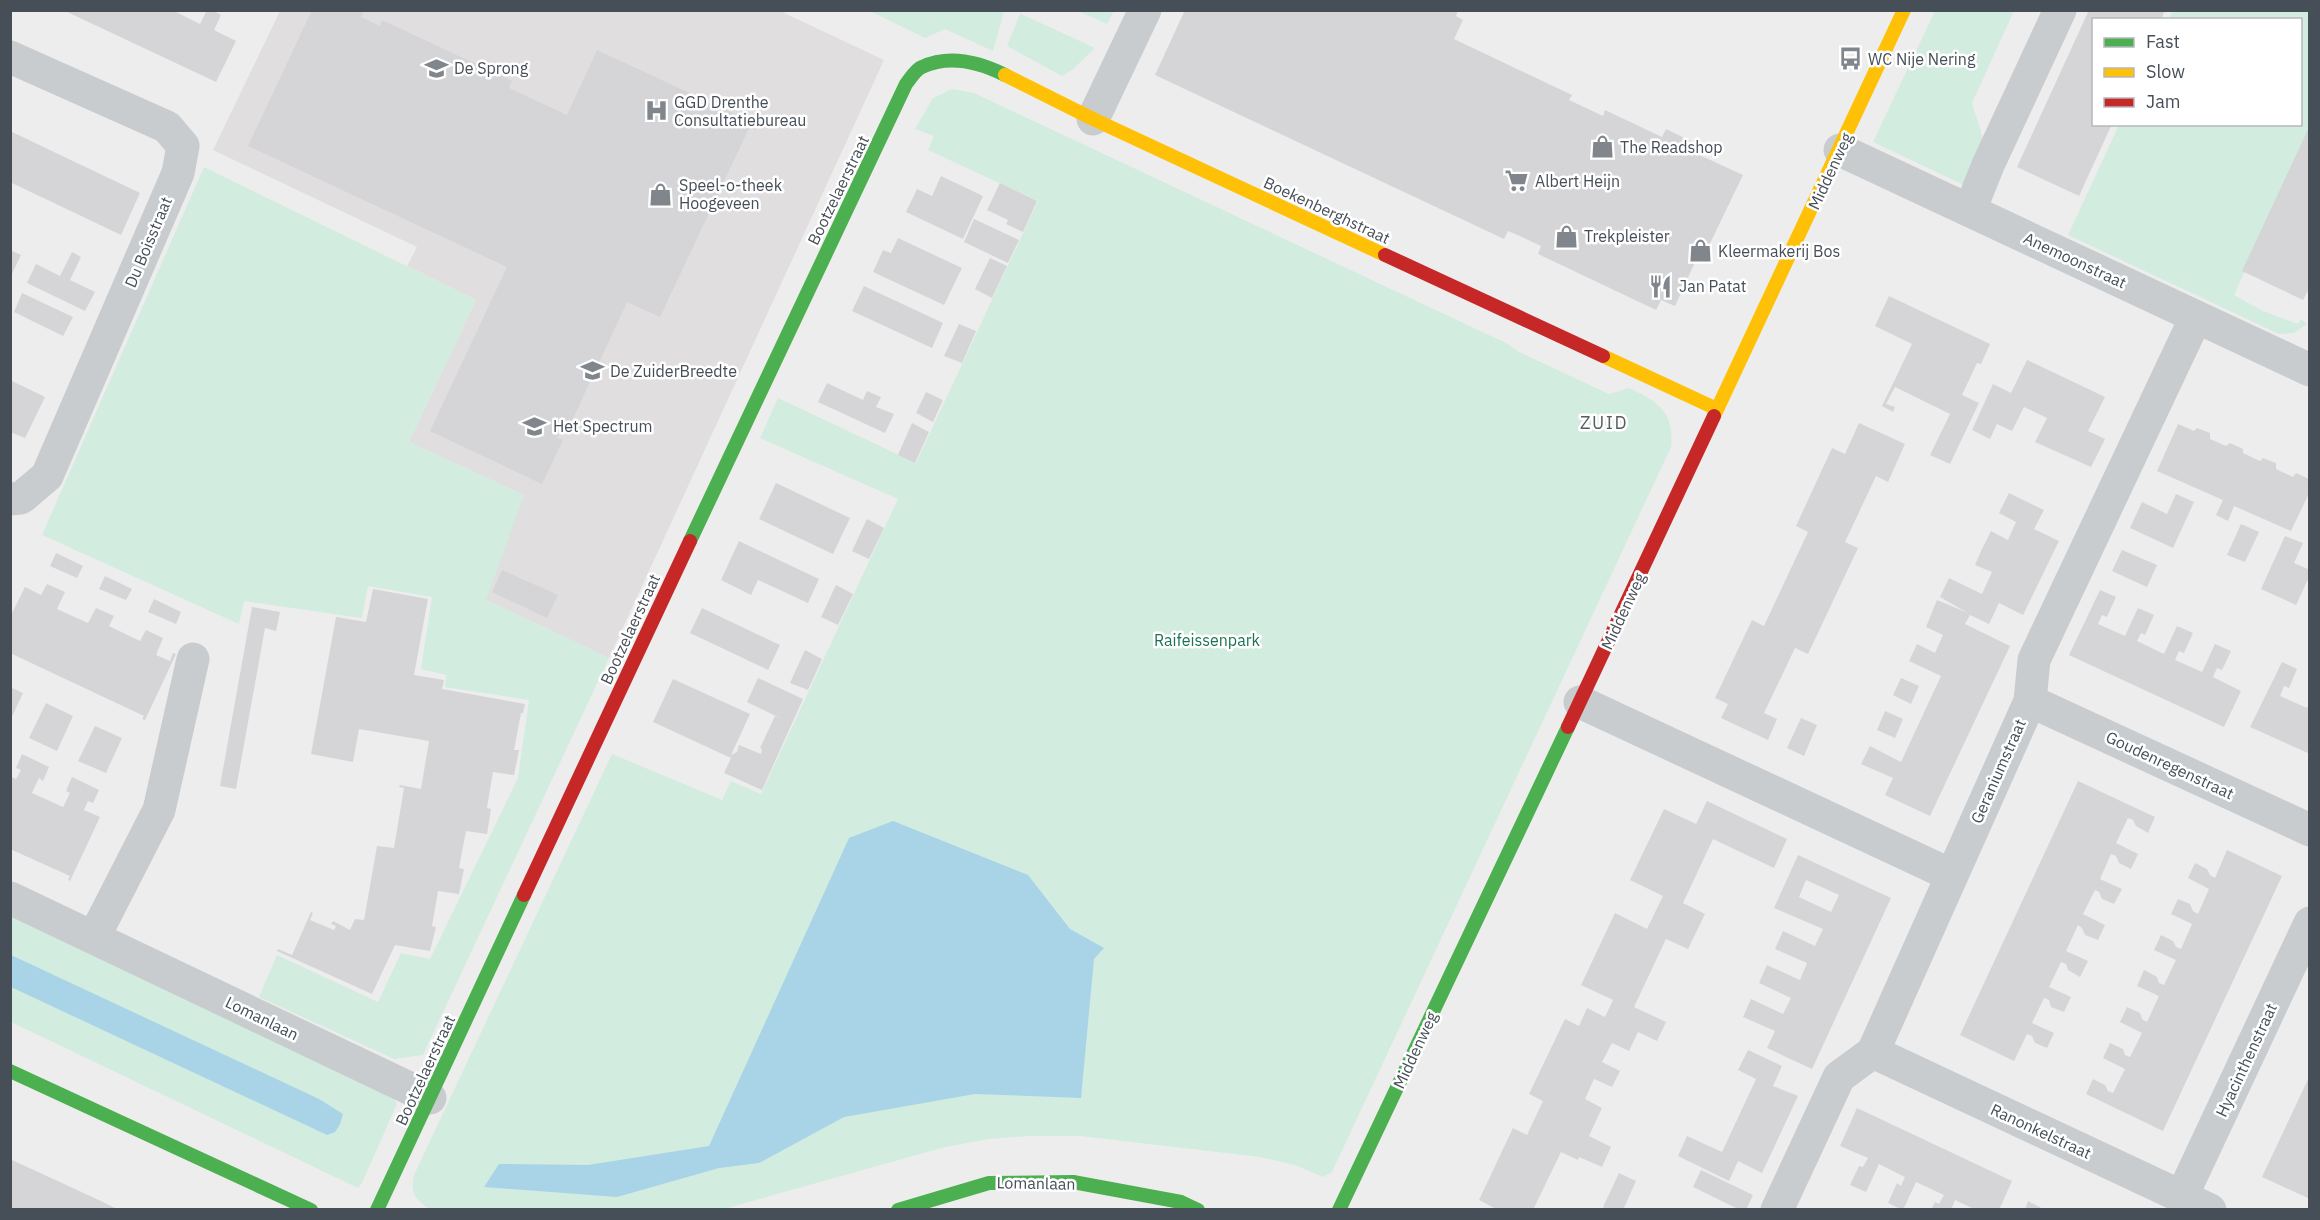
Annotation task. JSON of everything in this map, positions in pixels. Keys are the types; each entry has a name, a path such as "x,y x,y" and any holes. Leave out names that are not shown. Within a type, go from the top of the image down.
{"street":[{"path":"1093,119 1145,10"},
{"name":"Middenweg","path":"1339,1209 1580,702 1904,10"},
{"path":"1970,210 1988,165 2060,10"},
{"name":"Du Boisstraat","path":"10,57 166,127 183,146 178,173 47,476 21,498 10,499"},
{"name":"Boekenberghstraat","path":"920,67 955,59 990,68 1093,119 1717,409"},
{"name":"Bootzelaerstraat","path":"377,1209 906,84 920,67"},
{"name":"Anemoonstraat","path":"1840,150 2196,317 2307,363"},
{"name":"Geraniumstraat","path":"1777,1209 1839,1077 1873,1052 2030,701 2034,660 2196,317"},
{"path":"94,937 159,810 193,659"},
{"name":"Goudenregenstraat","path":"2030,701 2310,831"},
{"path":"1580,702 1951,875"},
{"name":"Lomanlaan","path":"10,898 430,1098"},
{"name":"Hyacinthenstraat","path":"2196,1203 2310,923"},
{"name":"Ranonkelstraat","path":"1873,1052 2196,1203"},
{"path":"10,1071 311,1209"},
{"name":"Lomanlaan","path":"905,1208 989,1183 1073,1182 1181,1202 1198,1209"}],"shaded area":[{"name":"De ZuiderBreedte","path":"280,11 780,11 884,60 609,658 478,596 524,495 409,442 476,300 407,266 417,247 213,150"}],"green space":[{"path":"1004,10 993,51 945,29 925,38 870,11"},
{"path":"1114,10 1107,24 1078,11"},
{"path":"1935,11 2014,11 1972,103 1985,145 1966,186 1873,142"},
{"path":"2173,11 2309,11 2309,130 2234,295 2263,311 2298,324 2301,319 2307,324 2294,333 2279,334 2068,235 2119,126 2302,126 2302,18 2169,18"},
{"path":"1020,14 1095,48 1072,70 1062,76 1007,46"},
{"name":"Raifeissenpark","path":"952,89 974,93 1508,344 1519,352 1609,394 1629,388 1656,403 1667,416 1670,425 1671,447 1332,1172 1323,1177 1295,1165 1260,1157 1080,1136 1029,1136 989,1139 945,1147 724,1209 429,1209 420,1202 413,1191 414,1175 612,754 722,800 731,781 761,794 898,499 760,438 778,398 916,463 1038,201 928,150 934,136 915,129 933,98"},
{"path":"204,167 476,300 409,442 524,495 486,600 609,658 423,1055 394,1059 259,997 277,955 378,1002 401,953 430,959 518,778 529,700 445,687 446,675 421,669 432,597 368,586 362,618 244,601 239,624 42,535"},
{"path":"10,911 386,1087 397,1104 362,1183 358,1188 11,1022"}],"water":[{"path":"893,821 1028,875 1070,929 1104,948 1094,959 1081,1098 975,1094 844,1117 759,1163 719,1168 617,1197 484,1187 499,1164 588,1165 709,1146 849,838"},
{"path":"11,955 319,1099 343,1114 340,1124 335,1132 327,1135 11,987"}],"building":[{"path":"63,10 172,10 200,24 207,10 212,10 221,15 214,30 236,41 216,82"},
{"path":"312,10 362,10 364,11 361,17 380,26 382,20 512,81 509,88 567,115 597,50 752,122 660,317 627,302 571,423 566,420 557,438 563,440 542,484 430,431 507,267 248,146"},
{"path":"1185,10 1458,10 1456,16 1463,20 1454,39 1572,95 1569,100 1603,116 1605,110 1662,137 1666,129 1697,144 1693,152 1743,175 1702,260 1697,258 1675,306 1661,300 1656,310 1538,254 1541,246 1522,237 1508,231 1504,239 1155,75"},
{"path":"2089,10 2165,10 2162,18 2092,18 2092,126 2111,126 2079,196 2017,167"},
{"path":"2310,125 2310,287 2303,300 2242,271"},
{"path":"10,131 140,193 121,235 10,182"},
{"path":"941,176 983,196 963,239 906,212 917,189 932,196"},
{"path":"1000,183 1037,201 1023,232 1006,224 1008,220 987,210"},
{"path":"974,219 1019,240 1008,263 964,242"},
{"path":"898,238 962,268 944,305 873,272 883,250 891,253"},
{"path":"10,250 21,255 10,278"},
{"path":"72,252 81,257 70,280 95,292 85,311 27,283 36,264 60,276"},
{"path":"990,258 1007,266 992,298 975,289"},
{"path":"864,286 943,323 932,348 852,311"},
{"path":"22,293 73,317 63,336 14,312"},
{"path":"1889,296 1990,344 1981,364 1977,363 1962,395 1979,403 1950,464 1930,455 1950,414 1895,387 1886,404 1895,407 1893,412 1882,406 1912,344 1875,326"},
{"path":"959,324 976,331 962,363 944,356"},
{"path":"2027,360 2105,397 2088,431 2105,439 2091,467 2035,442 2047,418 2024,407 2012,431 1997,424 1990,439 1972,430 1993,384 2011,393"},
{"path":"10,380 45,397 25,438 10,432"},
{"path":"827,383 863,400 867,391 881,397 876,407 894,414 885,433 818,402"},
{"path":"926,392 943,400 933,422 916,413"},
{"path":"912,423 929,432 915,463 898,455"},
{"path":"1859,423 1905,444 1888,482 1876,476 1845,542 1858,548 1808,654 1795,648 1764,713 1777,719 1768,740 1721,718 1728,704 1715,698 1752,620 1764,626 1808,532 1796,526 1832,448 1845,454"},
{"path":"2178,424 2194,431 2197,428 2210,433 2210,439 2226,446 2230,443 2243,449 2243,453 2260,461 2263,458 2276,463 2276,469 2293,477 2296,473 2309,479 2310,491 2291,531 2234,506 2228,521 2216,515 2223,500 2157,471"},
{"path":"776,483 850,518 833,554 759,519"},
{"path":"2009,493 2044,510 2034,529 2059,541 2023,615 1999,603 1989,624 1970,615 1965,624 2010,646 1930,816 1885,795 1893,778 1861,764 1870,746 1901,762 1941,676 1909,661 1917,644 1935,653 1943,635 1926,627 1937,600 1968,613 1940,597 1949,578 1982,594 1992,572 1975,565 1982,549 1991,531 2008,540 2016,522 1999,513"},
{"path":"2176,494 2194,502 2173,548 2130,528 2142,502 2167,514"},
{"path":"867,519 884,528 869,559 852,551"},
{"path":"2241,524 2259,532 2245,562 2227,555"},
{"path":"2285,536 2303,543 2294,563 2310,570 2310,575 2296,605 2261,589"},
{"path":"739,541 819,579 808,603 758,580 751,595 721,580"},
{"path":"2122,550 2157,565 2147,587 2112,571"},
{"path":"56,553 83,566 77,578 50,566"},
{"path":"502,570 558,595 547,618 492,592"},
{"path":"105,576 132,589 126,600 99,589"},
{"path":"47,584 65,592 57,609 88,623 96,608 114,616 109,626 140,641 146,630 163,638 156,655 170,661 173,653 176,654 145,720 142,719 144,716 10,653 10,617 25,587 41,595"},
{"path":"836,585 853,594 838,625 821,617"},
{"path":"373,589 428,599 414,675 444,680 442,689 525,704 514,750 519,750 514,775 493,772 487,808 491,809 487,834 466,831 459,868 464,869 459,894 438,891 432,926 436,927 430,951 395,945 372,994 277,951 278,949 292,955 311,912 313,913 310,920 334,930 336,926 331,924 333,921 350,930 355,919 364,920 377,846 394,848 404,788 399,787 400,785 421,789 429,741 359,729 353,762 311,754 336,617 366,622"},
{"path":"2100,590 2116,597 2107,617 2102,615 2098,624 2125,636 2138,608 2154,615 2145,635 2141,633 2137,641 2164,654 2177,626 2193,633 2184,653 2179,651 2175,660 2202,672 2215,644 2231,651 2222,670 2217,668 2213,677 2241,691 2224,727 2069,655"},
{"path":"154,599 181,612 176,624 148,612"},
{"path":"252,607 280,612 276,631 265,628 236,789 220,786"},
{"path":"702,608 780,645 768,670 690,633"},
{"path":"805,650 822,659 808,690 790,683"},
{"path":"2282,662 2297,669 2289,688 2284,686 2280,696 2307,708 2310,703 2310,754 2250,727"},
{"path":"758,678 803,699 762,790 724,773 731,758 653,722 673,679 750,714 731,755 737,752 739,745 761,754 762,749 760,748 775,716 782,719 747,702"},
{"path":"1901,678 1919,686 1911,704 1893,695"},
{"path":"10,687 23,693 10,721"},
{"path":"46,703 73,716 57,751 29,738"},
{"path":"1885,711 1903,719 1895,738 1877,730"},
{"path":"1801,718 1817,725 1804,756 1787,748"},
{"path":"95,726 122,738 106,773 78,761"},
{"path":"22,754 49,767 43,781 39,778 32,793 63,807 70,793 66,791 72,777 99,790 93,803 88,801 84,810 100,817 70,881 68,880 70,876 10,849 10,776 16,779 21,770 16,768"},
{"path":"2078,781 2155,817 2148,833 2128,818 2116,843 2138,854 2131,869 2119,863 2116,856 2111,854 2100,879 2122,889 2114,904 2102,899 2099,892 2095,890 2083,914 2105,925 2098,940 2085,935 2078,925 2066,951 2088,961 2080,977 2068,970 2066,964 2061,962 2049,987 2071,997 2064,1012 2051,1007 2049,1000 2044,998 2032,1023 2054,1033 2047,1048 2035,1043 2032,1036 2027,1034 2014,1061 1960,1035"},
{"path":"1707,801 1787,839 1774,868 1713,839 1683,903 1705,914 1688,949 1666,939 1634,1007 1666,1022 1657,1041 1638,1032 1629,1051 1612,1043 1602,1062 1620,1071 1612,1087 1594,1079 1585,1099 1602,1108 1589,1136 1611,1147 1602,1167 1561,1152 1533,1210 1498,1210 1479,1200 1513,1128 1527,1135 1543,1101 1529,1094 1565,1019 1579,1026 1587,1008 1605,1017 1613,1000 1581,985 1615,913 1647,929 1663,896 1630,880 1664,809 1696,824"},
{"path":"2227,850 2282,876 2163,1131 2086,1094 2093,1079 2105,1085 2108,1091 2113,1093 2125,1069 2103,1058 2110,1043 2123,1049 2125,1055 2130,1057 2142,1033 2120,1022 2127,1007 2140,1013 2142,1019 2147,1022 2159,996 2137,986 2144,970 2157,977 2159,983 2164,985 2176,960 2154,950 2161,935 2173,941 2176,947 2181,949 2192,924 2171,914 2178,899 2190,904 2193,911 2198,914 2209,889 2188,878 2195,863 2207,869 2215,878"},
{"path":"1798,855 1891,898 1812,1069 1767,1048 1775,1031 1743,1017 1751,999 1783,1014 1791,998 1759,983 1767,965 1800,980 1807,963 1775,949 1783,931 1815,946 1823,929 1774,908","holes":["1806,880 1839,895 1831,912 1799,897"]},
{"path":"1748,1050 1782,1066 1773,1086 1798,1096 1762,1173 1738,1161 1729,1181 1678,1156 1687,1136 1722,1152 1756,1079 1738,1070"},
{"path":"2310,1075 2310,1199 2262,1177"},
{"path":"1857,1108 2012,1181 1999,1210 1976,1210 1955,1200 1951,1210 1931,1210 1935,1202 1939,1204 1944,1195 1916,1182 1903,1210 1888,1203 1897,1183 1901,1186 1905,1177 1879,1164 1866,1192 1850,1185 1859,1166 1863,1167 1868,1158 1840,1146"},
{"path":"10,1159 103,1202 119,1210 10,1210"},
{"path":"1701,1170 1753,1195 1746,1210 1740,1210 1693,1187"},
{"path":"1619,1173 1636,1181 1623,1210 1608,1210 1603,1207"},
{"path":"2028,1201 2045,1210 2025,1210"}],"traffic: fast":[{"path":"690,541 906,84 920,68 943,61 975,63 1005,75"},
{"path":"1339,1210 1568,727"},
{"path":"377,1210 524,895"},
{"path":"10,1071 311,1210"},
{"path":"898,1210 989,1183 1073,1182 1181,1202 1198,1210"}],"traffic: slow":[{"path":"1714,416 1904,10"},
{"path":"1005,75 1093,119 1385,255"},
{"path":"1603,356 1717,409"}],"traffic: jam":[{"path":"1385,255 1603,356"},
{"path":"1568,727 1714,416"},
{"path":"524,895 690,541"}],"place":[{"name":"WC Nije Nering","path":"1850,59"},
{"name":"De Sprong","path":"436,68"},
{"name":"GGD Drenthe Consultatiebureau","path":"656,111"},
{"name":"The Readshop","path":"1602,147"},
{"name":"Albert Heijn","path":"1517,181"},
{"name":"Speel-o-theek Hoogeveen","path":"661,194"},
{"name":"Trekpleister","path":"1566,236"},
{"name":"Kleermakerij Bos","path":"1700,251"},
{"name":"Jan Patat","path":"1661,286"},
{"name":"De ZuiderBreedte","path":"592,371"},
{"name":"Het Spectrum","path":"535,426"}],"district":[{"name":"ZUID","path":"1604,423"}]}
